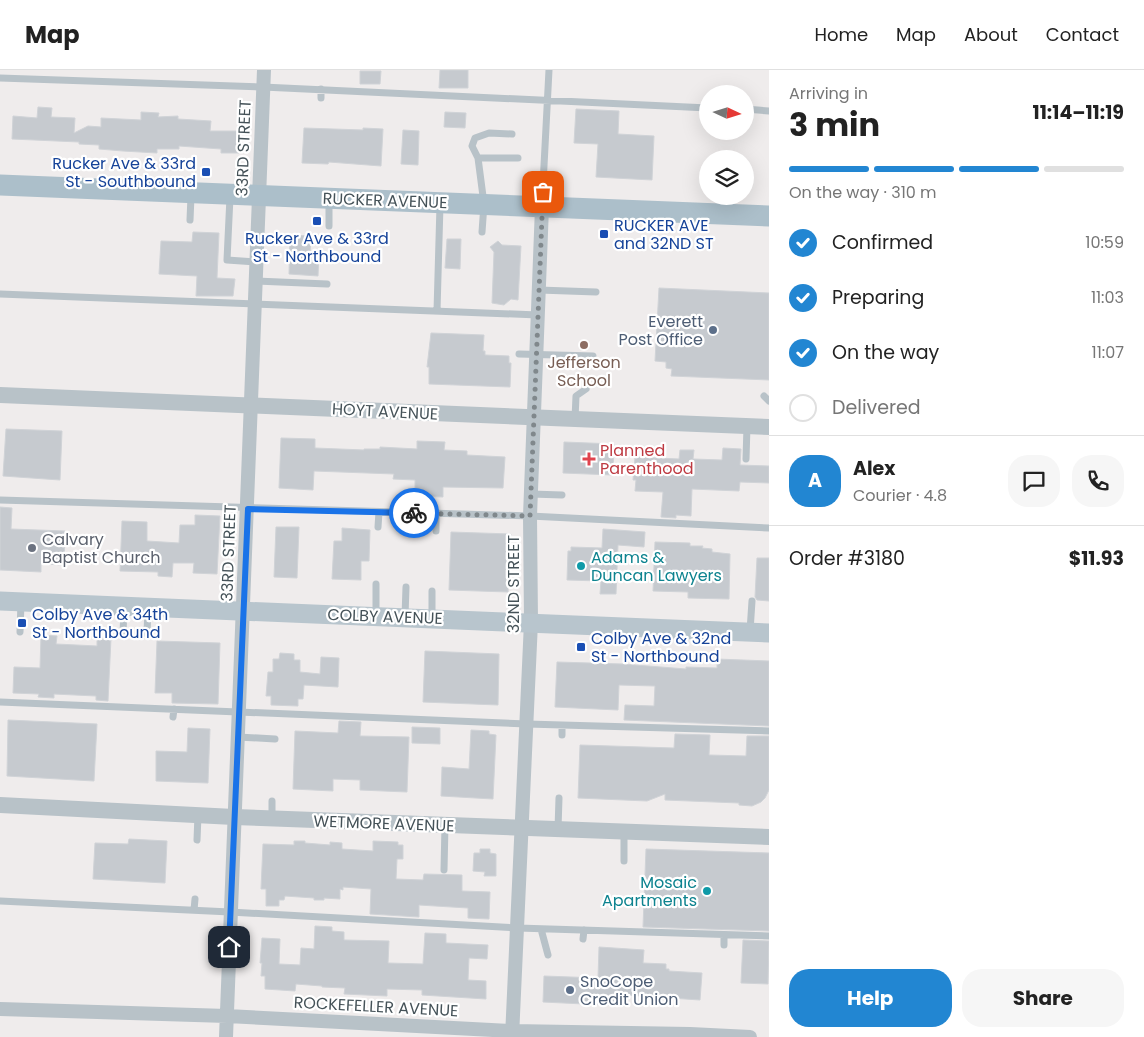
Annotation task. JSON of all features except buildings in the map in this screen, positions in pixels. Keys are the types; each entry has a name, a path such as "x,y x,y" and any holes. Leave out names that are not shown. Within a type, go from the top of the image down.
{"main road":[{"name":"RUCKER AVENUE","path":"0,185 769,216"},
{"name":"COLBY AVENUE","path":"0,601 769,633"}],"street":[{"name":"33RD STREET","path":"226,1037 264,70"},
{"name":"32ND STREET","path":"512,1034 531,622 530,516 542,207"},
{"name":"HOYT AVENUE","path":"0,395 769,426"},
{"name":"WETMORE AVENUE","path":"0,805 234,817 769,837"},
{"name":"ROCKEFELLER AVENUE","path":"0,1008 227,1016 512,1034 750,1037"}],"lane":[{"name":"32ND STREET","path":"542,207 549,70"},
{"path":"0,78 263,86 699,108"},
{"path":"321,89 321,98"},
{"path":"754,110 769,111"},
{"path":"482,232 484,204 478,158 472,146 475,138 489,133 512,134"},
{"path":"478,158 518,158"},
{"path":"190,220 191,193"},
{"path":"230,194 227,260 256,262"},
{"path":"328,226 329,198"},
{"path":"437,312 440,202"},
{"path":"256,281 327,284"},
{"path":"0,294 12,290 254,304 538,315"},
{"path":"538,290 596,292"},
{"path":"519,354 594,356"},
{"path":"575,419 576,396 586,389"},
{"path":"746,460 748,426"},
{"path":"531,494 562,495"},
{"path":"0,500 248,509 530,516 769,528"},
{"path":"378,527 379,512"},
{"path":"408,524 409,513"},
{"path":"436,514 436,532"},
{"path":"376,584 376,616"},
{"path":"405,617 406,587"},
{"path":"432,592 432,618"},
{"path":"750,632 752,601"},
{"path":"20,602 20,632"},
{"path":"123,634 124,606"},
{"path":"147,634 148,607"},
{"path":"0,702 174,713 239,712 527,724 769,731"},
{"path":"562,725 562,735"},
{"path":"238,737 275,739"},
{"path":"558,829 559,798"},
{"path":"272,800 272,818"},
{"path":"197,840 198,815"},
{"path":"444,870 446,825"},
{"path":"624,831 624,861"},
{"path":"194,910 195,899"},
{"path":"0,901 518,928 769,936"},
{"path":"541,929 548,955"},
{"path":"583,939 584,930"},
{"path":"724,935 724,945"}],"way so far":[{"path":"414,513 530,516 543,192"}],"place":[{"name":"Rucker Ave & 33rd St - Southbound","path":"206,172"},
{"name":"Rucker Ave & 33rd St - Northbound","path":"317,221"},
{"name":"RUCKER AVE and 32ND ST","path":"604,234"},
{"name":"Everett Post Office","path":"713,330"},
{"name":"Jefferson School","path":"584,345"},
{"name":"Planned Parenthood","path":"589,459"},
{"name":"Calvary Baptist Church","path":"32,548"},
{"name":"Adams & Duncan Lawyers","path":"581,566"},
{"name":"Colby Ave & 34th St - Northbound","path":"22,623"},
{"name":"Colby Ave & 32nd St - Northbound","path":"581,647"},
{"name":"Mosaic Apartments","path":"707,891"},
{"name":"SnoCope Credit Union","path":"570,990"}],"route":[{"path":"229,947 248,509 414,513"}]}
